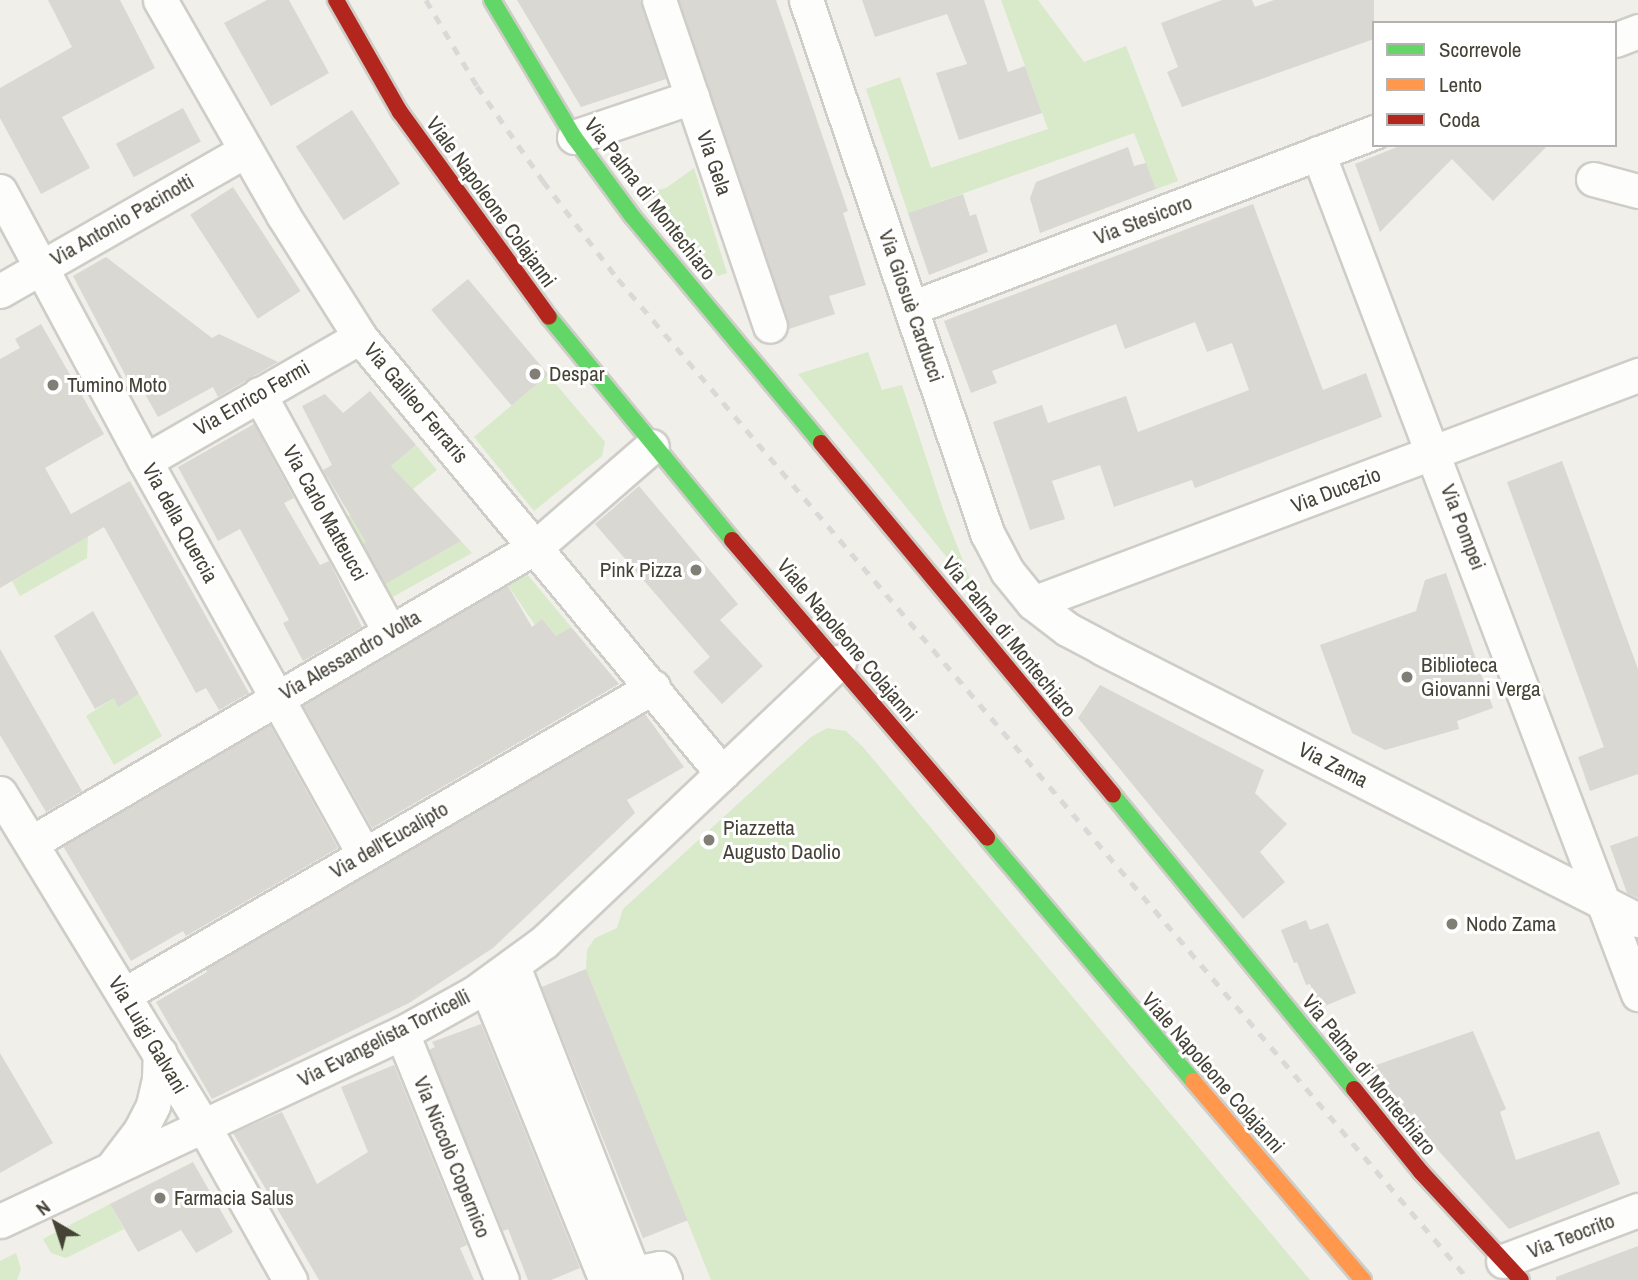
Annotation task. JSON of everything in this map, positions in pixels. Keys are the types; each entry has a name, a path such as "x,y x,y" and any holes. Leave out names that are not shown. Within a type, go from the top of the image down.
{"street":[{"name":"Via Galileo Ferraris","path":"160,0 244,150 360,337 537,546 722,773"},
{"name":"Viale Napoleone Colajanni","path":"336,0 400,112 526,289 652,446 839,662 1086,958 1363,1280"},
{"name":"Via Palma di Montechiaro","path":"492,0 574,137 632,216 999,655 1421,1172 1512,1271"},
{"name":"Via Gela","path":"659,0 770,326"},
{"name":"Via Giosuè Carducci","path":"806,0 987,533 1007,571 1033,603"},
{"path":"1617,39 1638,31"},
{"path":"574,137 692,97"},
{"name":"Via Stesicoro","path":"911,308 1372,133"},
{"name":"Via Antonio Pacinotti","path":"0,290 244,150"},
{"name":"Via Pompei","path":"1318,153 1435,453 1638,994"},
{"path":"1593,179 1638,191"},
{"name":"Via della Quercia","path":"0,191 145,461 364,854"},
{"name":"Via Enrico Fermi","path":"145,461 360,337"},
{"name":"Via Ducezio","path":"1033,603 1638,375"},
{"name":"Via Carlo Matteucci","path":"260,394 390,632"},
{"name":"Via Alessandro Volta","path":"31,843 537,546 652,446"},
{"name":"Via Zama","path":"1033,603 1067,629 1102,648 1638,920"},
{"name":"Via Evangelista Torricelli","path":"0,1221 402,1033 486,985 544,942 839,662"},
{"name":"Via dell'Eucalipto","path":"125,994 653,687"},
{"name":"Via Luigi Galvani","path":"0,793 125,994 290,1280"},
{"path":"513,966 613,1277"},
{"path":"486,985 613,1277"},
{"name":"Via Niccolò Copernico","path":"402,1033 502,1280"},
{"path":"112,1168 139,1131 153,1105 159,1079 160,1053"},
{"name":"Via Teocrito","path":"1512,1271 1638,1210"},
{"path":"613,1277 660,1268 665,1280"}],"green space":[{"path":"1001,0 1038,0 1084,62 1126,46 1178,181 1156,189 1134,133 908,213 866,89 900,77 931,168 1048,129"},
{"path":"694,168 727,273 718,276 648,192 666,188"},
{"path":"868,352 882,390 902,385 944,512 975,592 798,374"},
{"path":"548,375 605,442 602,456 534,511 474,437"},
{"path":"416,445 437,470 413,489 421,498 389,581 461,541 472,553 389,599 343,519 407,483 391,466"},
{"path":"88,536 87,558 20,596 12,581"},
{"path":"526,573 571,627 556,636 542,619 535,625 507,584"},
{"path":"139,694 162,736 114,765 86,716 114,698 118,706"},
{"path":"827,728 846,731 863,747 1310,1280 711,1280 586,969 587,950 595,938 617,928 623,909 811,737"},
{"path":"110,1204 124,1229 66,1258 51,1253 43,1239"},
{"path":"16,1253 21,1269 17,1280 0,1280 0,1261"}],"building":[{"path":"48,0 120,0 155,68 62,117 90,168 41,194 0,118 0,88 72,47"},
{"path":"267,0 289,0 329,73 271,106 224,23"},
{"path":"517,0 640,0 666,79 581,107"},
{"path":"679,0 776,0 848,211 843,213 866,285 829,296 835,314 789,329"},
{"path":"862,0 984,0 1008,72 1025,66 1042,113 959,140 936,73 967,64 947,14 875,37"},
{"path":"1222,0 1252,0 1255,7 1274,0 1374,0 1372,40 1182,107 1167,72 1178,67 1161,23"},
{"path":"183,108 201,142 134,177 116,144"},
{"path":"352,110 400,184 344,220 296,146"},
{"path":"1128,147 1134,166 1146,163 1156,189 1040,233 1030,198 1036,182"},
{"path":"1397,147 1546,147 1493,201 1452,159 1380,232 1355,164"},
{"path":"233,187 301,291 258,319 190,215"},
{"path":"963,194 970,216 976,214 988,252 929,275 908,213"},
{"path":"1253,204 1323,390 1366,373 1382,417 1195,488 1192,480 1114,507 1100,465 1052,481 1065,519 1030,530 993,422 1042,405 1048,423 1126,396 1138,432 1249,390 1232,343 1207,352 1195,322 1125,349 1116,324 992,371 997,383 971,393 944,321"},
{"path":"106,257 212,338 219,334 278,362 218,397 213,387 158,417 137,380 130,384 73,276"},
{"path":"468,279 548,375 512,406 431,310"},
{"path":"41,324 104,434 45,468 71,514 130,481 249,693 219,710 206,688 196,693 104,527 0,588 0,359 20,348 15,339"},
{"path":"370,391 416,445 391,466 461,541 385,584 363,544 366,542 323,470 332,465 302,406 325,394 343,413"},
{"path":"254,424 294,498 284,503 320,565 329,561 362,627 303,661 283,623 289,620 240,529 218,541 178,467"},
{"path":"1562,461 1638,669 1638,774 1590,791 1578,757 1604,747 1507,482"},
{"path":"639,486 738,604 720,620 763,666 722,704 693,672 710,657 595,524"},
{"name":"Biblioteca Giovanni Verga","path":"1446,573 1493,708 1457,721 1459,729 1385,750 1352,733 1320,645 1416,611 1425,580"},
{"path":"508,586 532,627 542,619 556,636 571,627 619,684 372,828 303,705"},
{"path":"93,611 139,694 118,707 114,698 95,709 54,636"},
{"path":"0,649 82,791 46,812 0,735"},
{"path":"1100,685 1264,770 1255,793 1287,824 1260,852 1285,882 1243,919 1078,718"},
{"path":"645,714 684,767 627,800 635,813 493,948 409,1003 212,1099 156,1002 207,972 206,969"},
{"path":"270,725 338,848 186,936 183,931 131,961 63,846"},
{"path":"1638,836 1638,898 1627,893 1610,846"},
{"path":"1306,920 1310,930 1328,923 1356,993 1320,1008 1310,984 1306,985 1297,962 1294,963 1281,930"},
{"path":"586,969 688,1220 643,1238 541,987"},
{"path":"481,1024 580,1268 551,1280 528,1280 508,1229 503,1231 429,1050 435,1047 432,1042"},
{"path":"1473,1031 1506,1109 1500,1112 1516,1160 1599,1131 1620,1184 1509,1229 1365,1069"},
{"path":"0,1053 53,1143 0,1173"},
{"path":"394,1065 467,1245 460,1248 474,1280 319,1280 233,1133 282,1112 317,1184 368,1152 341,1087"},
{"path":"193,1162 233,1232 196,1253 181,1230 138,1252 110,1204"},
{"path":"1638,1246 1638,1280 1556,1280 1556,1277"}],"railway":[{"path":"426,0 477,86 543,181 618,279 1469,1280"}],"traffic: fast":[{"path":"492,0 574,137 632,216 821,443"},
{"path":"549,317 732,540"},
{"path":"1113,795 1354,1089"},
{"path":"987,838 1193,1081"}],"traffic: slow":[{"path":"1193,1081 1363,1280"}],"traffic: jam":[{"path":"336,0 400,112 549,317"},
{"path":"821,443 1113,795"},
{"path":"732,540 987,838"},
{"path":"1354,1089 1421,1172 1521,1280"}],"place":[{"name":"Despar","path":"535,374"},
{"name":"Tumino Moto","path":"53,385"},
{"name":"Pink Pizza","path":"696,570"},
{"name":"Biblioteca Giovanni Verga","path":"1407,677"},
{"name":"Piazzetta Augusto Daolio","path":"709,840"},
{"name":"Nodo Zama","path":"1452,924"},
{"name":"Farmacia Salus","path":"160,1198"}]}
